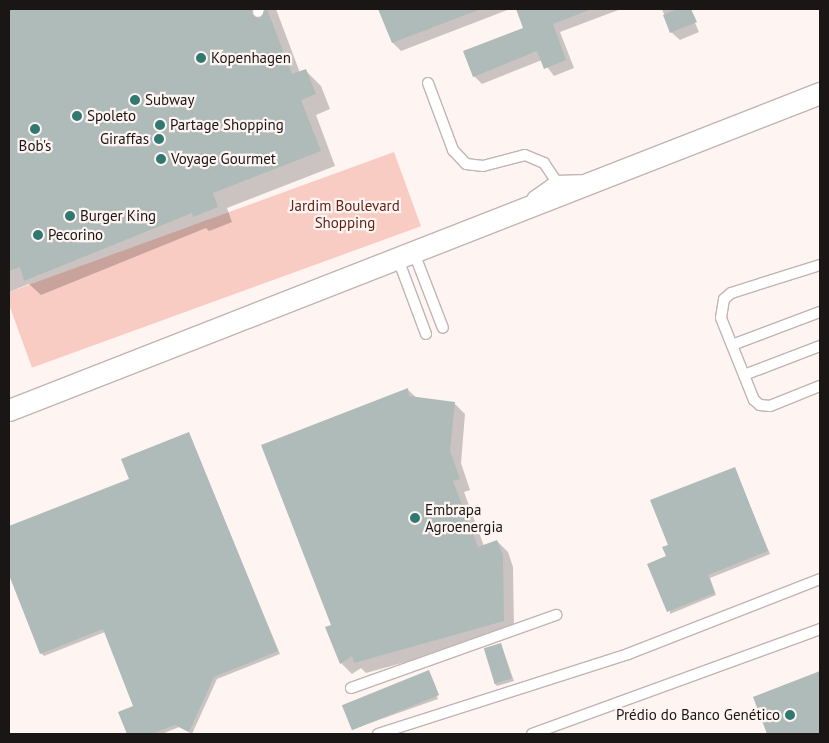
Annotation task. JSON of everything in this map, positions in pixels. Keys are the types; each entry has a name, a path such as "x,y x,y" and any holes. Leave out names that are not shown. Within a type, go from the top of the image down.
{"street":[{"path":"9,410 820,94"}],"lane":[{"path":"428,82 453,150 466,164 483,166 526,155 544,163 556,181"},
{"path":"522,211 534,195 556,181 598,181"},
{"path":"406,256 443,328"},
{"path":"406,256 426,334"},
{"path":"820,264 730,293 724,299 721,318 754,400 760,405 770,406 820,386"},
{"path":"732,345 820,312"},
{"path":"744,375 820,346"},
{"path":"378,734 620,657 820,579"},
{"path":"351,688 556,615"},
{"path":"532,734 820,629"}],"green space":[{"name":"Jardim Boulevard Shopping","path":"394,152 421,226 32,368 9,305 9,292"}],"building":[{"name":"Partage Shopping","path":"9,9 252,9 253,16 259,19 267,9 292,74 306,69 316,94 301,100 321,151 213,193 218,207 193,217 192,213 24,281 20,267 9,271"},
{"path":"378,9 478,9 478,10 392,43"},
{"path":"516,9 589,10 553,24 566,60 544,69 537,51 473,77 463,51 523,28"},
{"path":"677,9 691,9 697,22 670,33 663,15"},
{"path":"408,388 409,396 455,402 450,451 460,479 453,481 478,547 497,540 503,555 504,621 354,663 352,656 340,664 325,627 331,625 261,445"},
{"path":"189,432 278,651 214,677 189,732 175,725 152,734 127,734 118,712 133,706 103,629 40,654 9,575 9,526 129,479 121,459"},
{"path":"735,467 768,551 708,575 715,593 667,612 647,564 666,556 662,547 668,545 650,500"},
{"path":"501,643 512,678 495,684 484,648"},
{"path":"429,670 439,695 352,730 342,705"},
{"name":"Prédio do Banco Genético","path":"820,671 820,734 767,734 753,697"}],"place":[{"name":"Kopenhagen","path":"201,58"},
{"name":"Subway","path":"135,100"},
{"name":"Spoleto","path":"77,116"},
{"name":"Partage Shopping","path":"160,125"},
{"name":"Bob's","path":"35,129"},
{"name":"Giraffas","path":"159,139"},
{"name":"Voyage Gourmet","path":"161,159"},
{"name":"Burger King","path":"70,216"},
{"name":"Pecorino","path":"38,235"},
{"name":"Embrapa Agroenergia","path":"415,518"},
{"name":"Prédio do Banco Genético","path":"790,715"}]}
